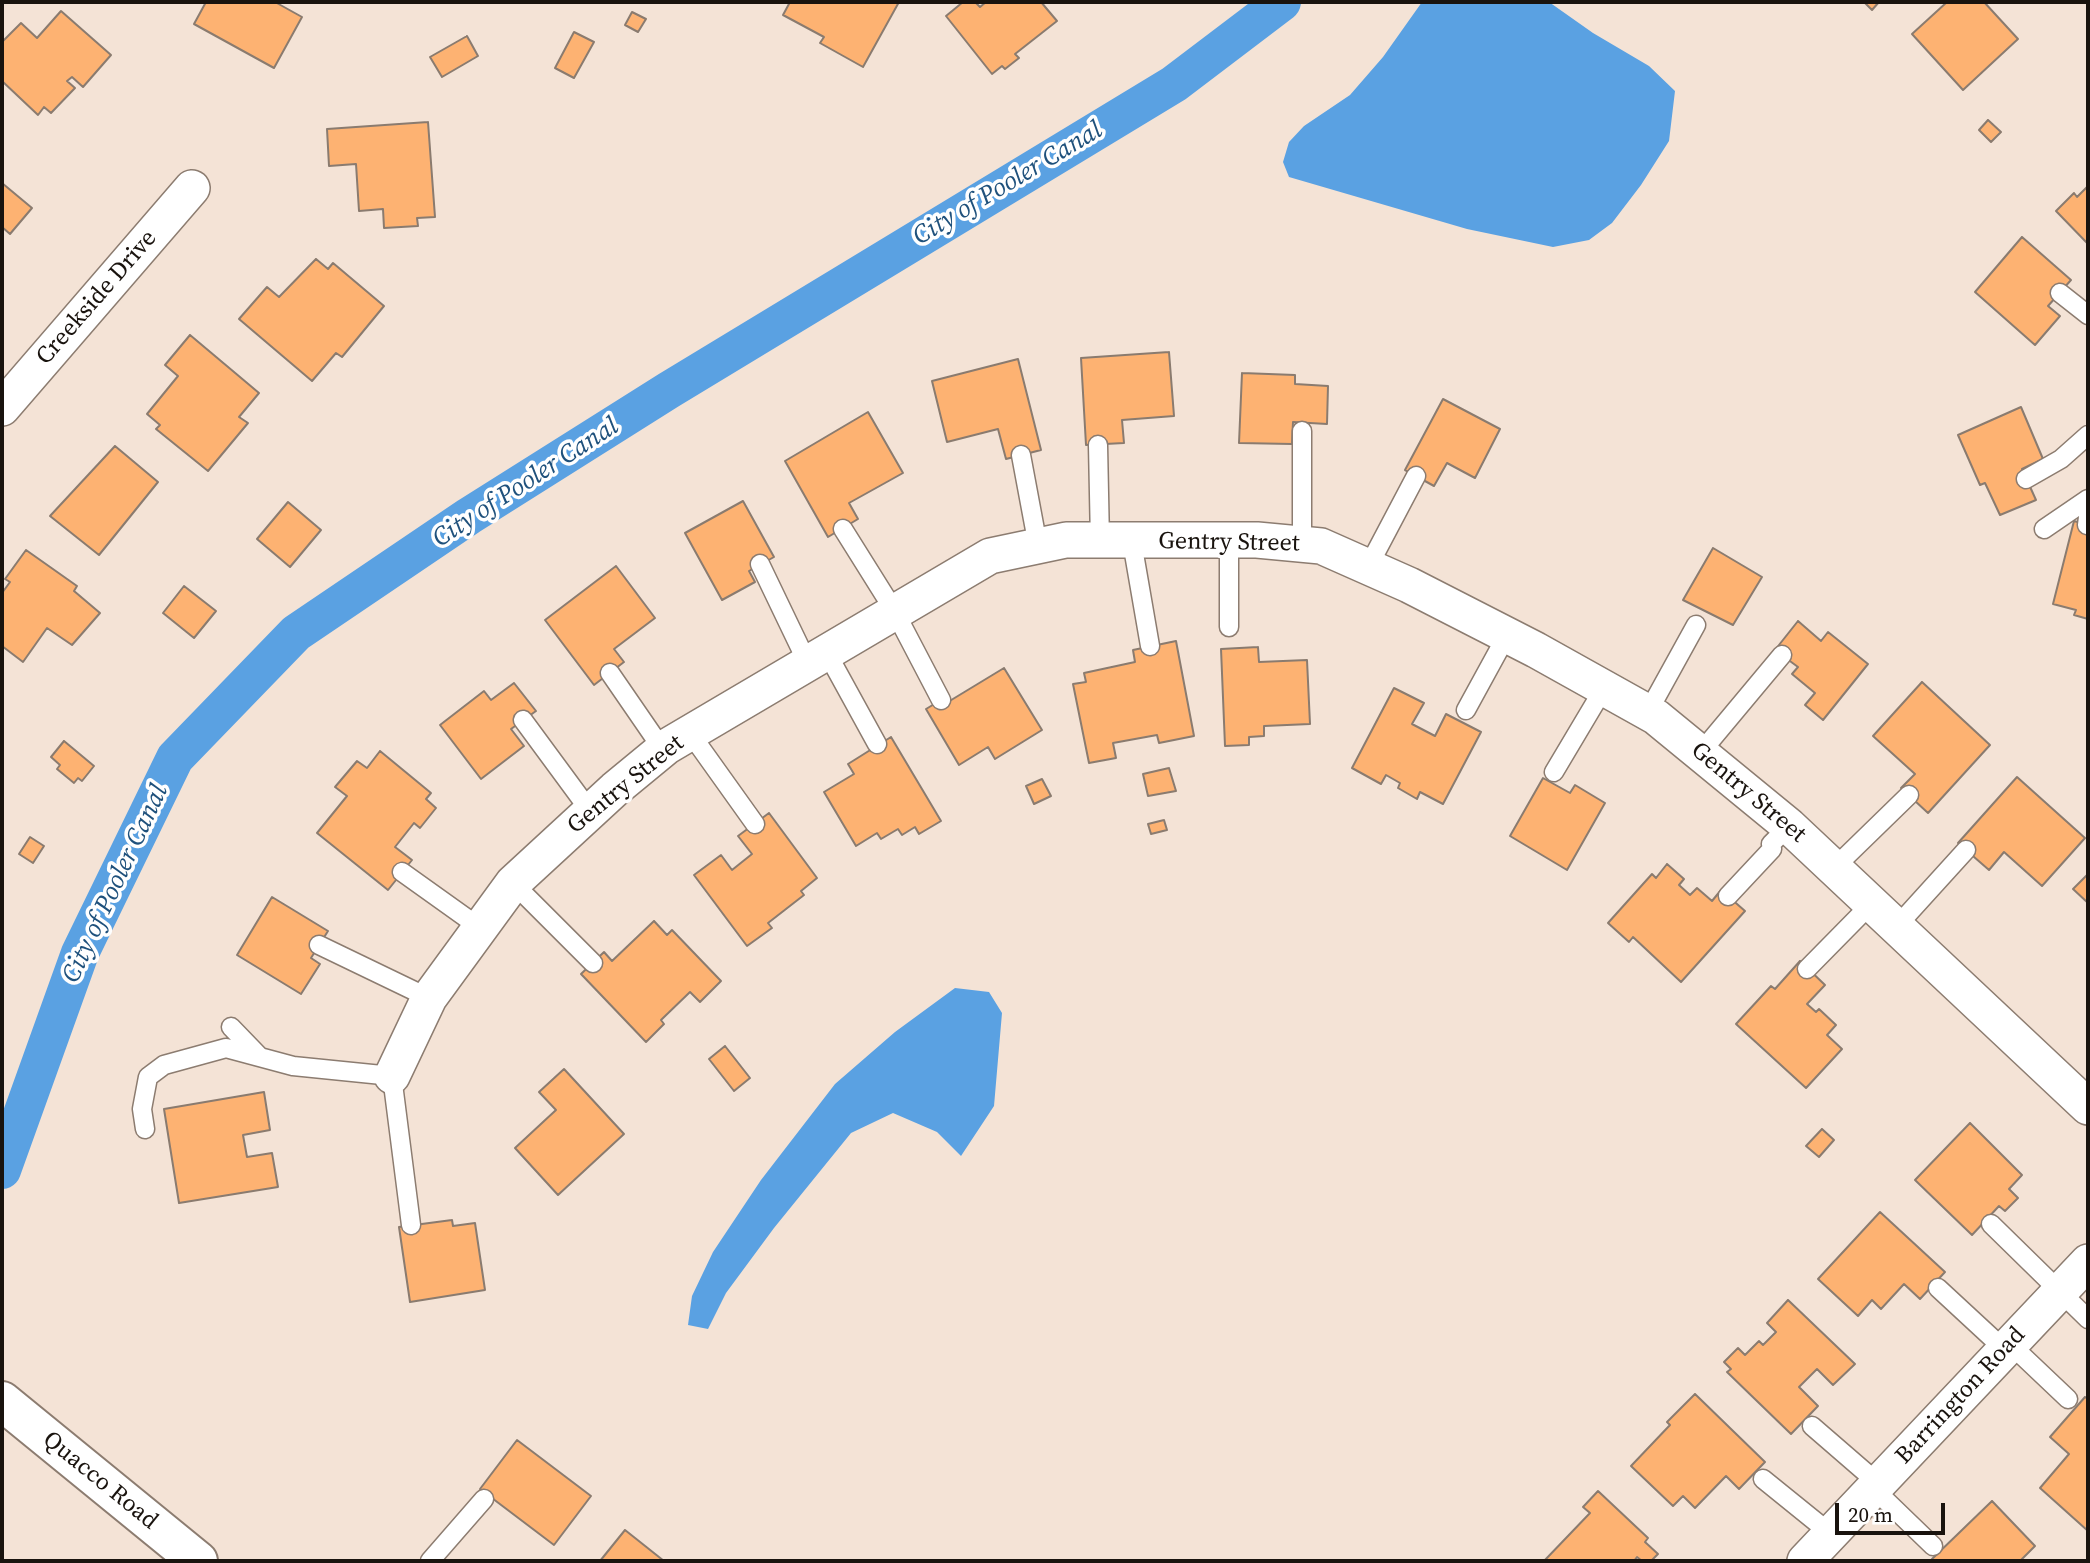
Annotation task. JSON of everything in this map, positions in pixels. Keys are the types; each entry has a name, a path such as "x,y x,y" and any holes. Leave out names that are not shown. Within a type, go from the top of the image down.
{"street":[{"name":"Creekside Drive","path":"2,408 192,188"},
{"name":"Gentry Street","path":"392,1076 429,998 449,975 479,927 513,883 590,811 676,742 990,556 1066,540 1229,540 1321,546 1507,635 1648,712 1789,826 2088,1107"},
{"name":"Barrington Road","path":"1820,1552 1877,1486 2088,1262"},
{"name":"Quacco Road","path":"2,1401 198,1561"}],"lane":[{"path":"2060,293 2088,315"},
{"path":"1302,431 1302,544"},
{"path":"2026,479 2061,459 2088,435"},
{"path":"1098,444 1116,542 1150,646"},
{"path":"1021,455 1038,545"},
{"path":"1368,567 1416,475"},
{"path":"2044,529 2088,499"},
{"path":"843,529 895,612 940,700"},
{"path":"1229,540 1229,627"},
{"path":"760,564 817,659 877,744"},
{"path":"1648,712 1696,625"},
{"path":"1465,710 1507,635"},
{"path":"1700,752 1782,654"},
{"path":"610,673 755,824"},
{"path":"1554,772 1604,688"},
{"path":"523,720 590,811"},
{"path":"1834,868 1909,794"},
{"path":"1728,895 1772,849 1771,844 1789,826"},
{"path":"1808,969 1884,915 1966,850"},
{"path":"402,872 479,927"},
{"path":"513,883 593,963"},
{"path":"319,945 429,998"},
{"path":"231,1027 260,1057"},
{"path":"145,1129 142,1109 148,1077 164,1065 226,1048 293,1066 392,1076 411,1225"},
{"path":"1991,1224 2088,1319"},
{"path":"1938,1288 2068,1399"},
{"path":"1812,1426 1877,1486 1933,1546"},
{"path":"1763,1479 1820,1552"},
{"path":"430,1561 484,1499"}],"water":[{"path":"1422,2 1549,2 1593,33 1649,66 1675,91 1669,141 1641,185 1612,223 1589,240 1553,247 1467,229 1289,177 1283,162 1289,142 1304,126 1350,95 1383,57"},
{"path":"955,988 989,992 1002,1013 994,1106 961,1156 937,1132 893,1113 851,1133 774,1228 726,1293 708,1329 688,1325 692,1296 713,1252 761,1180 835,1084 895,1032"}],"building":[{"path":"206,2 275,2 302,17 274,68 194,24"},
{"path":"790,2 899,2 863,67 820,43 824,37 783,15"},
{"path":"963,2 975,2 980,7 986,2 1041,2 1057,21 1015,54 1019,58 1005,69 1002,66 992,74 946,16"},
{"path":"1864,2 1879,2 1872,10"},
{"path":"1947,2 1984,2 2018,39 1963,90 1912,34"},
{"path":"61,11 111,55 83,87 72,77 67,81 75,88 51,113 44,107 38,115 2,81 2,42 21,23 37,38"},
{"path":"632,12 646,19 638,32 625,25"},
{"path":"574,32 594,42 574,78 555,68"},
{"path":"467,36 478,56 442,77 430,57"},
{"path":"1988,120 2001,132 1991,142 1979,130"},
{"path":"428,122 435,217 417,218 418,226 384,228 383,209 359,211 356,164 329,166 327,129"},
{"path":"2,183 32,208 10,234 2,227"},
{"path":"2088,186 2088,244 2056,211 2074,193 2077,197"},
{"path":"2022,237 2071,280 2048,306 2060,316 2035,345 1975,292"},
{"path":"316,259 328,269 333,263 384,306 342,357 336,353 312,381 239,319 267,287 279,297"},
{"path":"190,335 259,393 239,417 248,423 208,471 156,429 160,425 147,414 178,376 165,365"},
{"path":"1169,352 1174,416 1122,420 1124,443 1086,445 1081,358"},
{"path":"1018,359 1041,450 1006,459 998,429 947,442 932,381"},
{"path":"1242,373 1295,375 1295,384 1328,386 1327,424 1293,422 1292,444 1239,443"},
{"path":"1443,399 1500,429 1475,478 1447,463 1434,486 1405,470"},
{"path":"2021,407 2043,459 2022,469 2036,500 2000,515 1985,483 1980,485 1958,435"},
{"path":"868,412 903,473 849,503 858,519 828,537 785,461"},
{"path":"115,446 158,482 99,555 50,516"},
{"path":"743,501 774,557 749,571 755,582 722,600 685,533"},
{"path":"288,502 321,530 290,567 257,539"},
{"path":"2074,521 2088,525 2088,619 2074,615 2076,610 2053,604"},
{"path":"1713,548 1762,577 1733,625 1683,600"},
{"path":"26,550 77,586 74,591 100,613 72,645 47,628 23,662 2,646 2,593 10,582 5,579"},
{"path":"616,566 655,618 614,649 624,662 594,685 545,620"},
{"path":"184,586 216,611 194,638 163,613"},
{"path":"1798,621 1821,641 1828,632 1868,664 1823,720 1805,705 1815,693 1792,674 1798,667 1775,650"},
{"path":"1176,641 1194,736 1159,743 1157,735 1113,743 1116,758 1089,763 1073,684 1086,682 1084,673 1135,662 1133,650"},
{"path":"1258,647 1259,662 1307,660 1310,724 1264,726 1264,736 1249,737 1249,745 1225,746 1221,649"},
{"path":"1004,668 1042,730 995,759 988,747 959,765 926,709 941,700 943,705"},
{"path":"1922,682 1990,745 1928,813 1901,788 1915,774 1873,736"},
{"path":"514,683 536,711 511,729 524,746 481,779 440,725 484,691 491,700"},
{"path":"1394,688 1424,703 1412,724 1435,736 1446,714 1481,732 1443,804 1420,792 1417,799 1398,788 1400,783 1386,775 1381,784 1352,768"},
{"path":"891,737 941,821 919,834 915,827 902,835 898,829 881,839 877,833 856,846 824,792 854,774 848,764"},
{"path":"64,741 94,766 82,781 78,778 74,783 57,769 60,765 51,757"},
{"path":"380,751 431,793 426,799 436,808 420,828 414,823 395,847 412,860 388,890 317,833 347,796 335,787 357,761 367,768"},
{"path":"1169,768 1176,791 1148,796 1143,774"},
{"path":"2017,777 2085,838 2042,886 2004,852 1989,870 1958,843"},
{"path":"1543,778 1570,793 1575,785 1605,803 1567,870 1510,836"},
{"path":"1042,779 1051,796 1034,804 1026,786"},
{"path":"769,813 817,878 801,891 804,895 768,923 772,928 747,946 694,875 721,855 732,870 752,854 738,836"},
{"path":"1164,820 1167,830 1151,834 1148,824"},
{"path":"30,837 44,846 33,863 19,854"},
{"path":"1667,864 1684,879 1679,885 1690,895 1697,888 1712,901 1721,890 1745,911 1681,982 1633,937 1629,942 1608,923 1652,874 1656,878"},
{"path":"2088,874 2088,903 2073,889"},
{"path":"272,897 328,931 311,958 320,964 301,994 237,955"},
{"path":"654,921 667,935 672,930 721,981 700,1002 690,992 661,1020 664,1024 646,1042 581,974 604,952 612,961"},
{"path":"1800,961 1825,985 1807,1004 1816,1012 1819,1009 1836,1025 1827,1035 1842,1049 1806,1088 1736,1024 1771,986 1775,989"},
{"path":"725,1046 750,1078 734,1091 709,1059"},
{"path":"564,1069 624,1134 558,1195 515,1148 556,1110 539,1092"},
{"path":"264,1092 270,1130 243,1135 247,1157 272,1153 278,1187 179,1203 164,1109"},
{"path":"1970,1123 2022,1175 2009,1189 2018,1198 2005,1211 1999,1206 1972,1235 1915,1180"},
{"path":"1822,1129 1834,1140 1819,1157 1806,1146"},
{"path":"1880,1212 1945,1272 1920,1299 1904,1284 1881,1309 1872,1300 1858,1316 1818,1279"},
{"path":"452,1220 453,1226 475,1223 485,1290 410,1302 399,1227"},
{"path":"1788,1300 1855,1364 1833,1385 1817,1369 1799,1387 1818,1406 1791,1434 1727,1372 1731,1369 1724,1362 1738,1348 1745,1355 1759,1341 1763,1345 1776,1332 1767,1323"},
{"path":"1695,1394 1765,1462 1739,1489 1726,1476 1695,1508 1683,1496 1673,1506 1631,1466 1670,1425 1667,1422"},
{"path":"2085,1397 2088,1399 2088,1531 2040,1488 2069,1454 2050,1437"},
{"path":"517,1440 591,1496 554,1545 480,1489"},
{"path":"1598,1491 1648,1538 1645,1542 1658,1554 1651,1561 1642,1561 1637,1557 1634,1561 1544,1561 1590,1513 1583,1507"},
{"path":"1992,1501 2035,1546 2020,1561 1932,1559"},
{"path":"625,1530 664,1561 600,1561"}],"waterway":[{"name":"City of Pooler Canal","path":"2,1170 80,953 175,758 296,633 469,516 669,390 1174,84 1282,2"}]}
